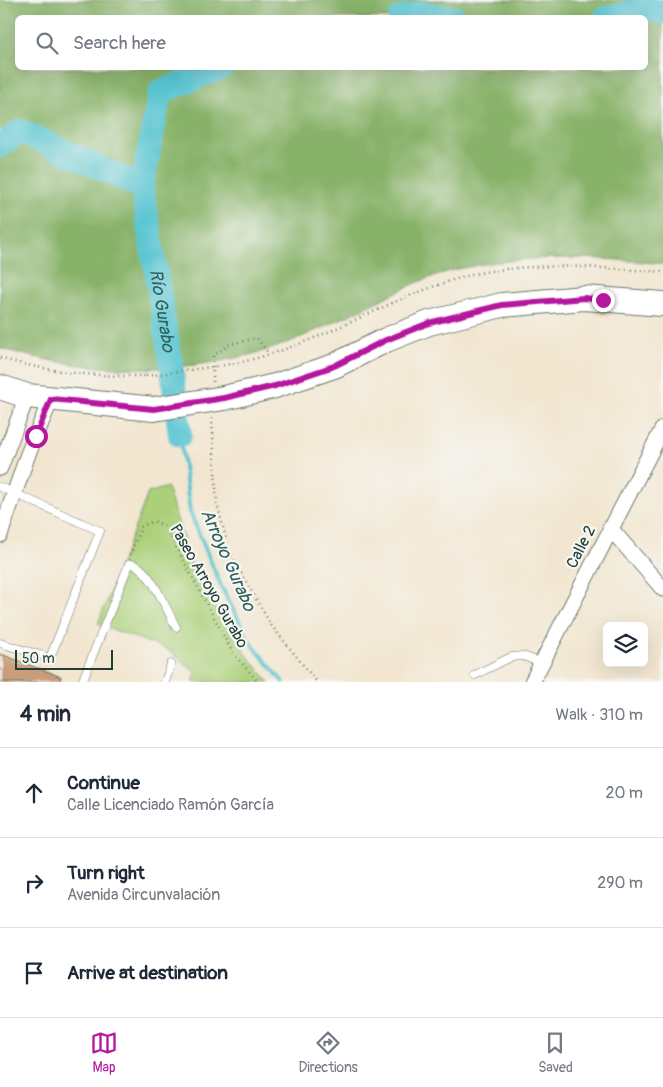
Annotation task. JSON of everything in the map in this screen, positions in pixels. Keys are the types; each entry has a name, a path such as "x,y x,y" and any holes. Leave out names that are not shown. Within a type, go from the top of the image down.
{"main road":[{"path":"0,387 27,396 154,409 275,386 334,366 386,340 429,323 502,305 584,298 663,304"}],"street":[{"path":"1,464 27,396"},
{"path":"0,535 14,492 51,399"},
{"name":"Calle 2","path":"534,681 610,528 663,428"},
{"path":"610,528 663,589"}],"lane":[{"path":"0,487 100,532 50,658 0,643"},
{"path":"82,682 129,564 135,563 145,570 176,627"},
{"path":"475,675 511,657 523,656 542,663"},
{"path":"165,682 171,664"}],"path":[{"path":"269,354 257,338 230,344 213,356 216,397 212,438 217,504 230,554 271,625 317,682"},
{"path":"0,358 34,368 83,376 146,376 218,366"},
{"name":"Paseo Arroyo Gurabo","path":"129,564 131,550 141,527 153,521 165,526 233,653 258,682"}],"green space":[{"path":"0,0 663,0 663,264 563,258 513,260 463,268 418,283 279,346 257,353 193,365 161,368 96,367 32,357 0,348"},
{"path":"167,487 196,579 246,654 269,682 193,682 196,673 169,650 98,624 148,493"}],"building":[{"path":"0,654 61,677 59,682 0,682"}],"waterway":[{"path":"619,15 648,9 663,12"},
{"path":"414,15 423,13 436,15"},
{"name":"Río Gurabo","path":"0,146 20,131 142,187 160,92 216,70"},
{"name":"Río Gurabo","path":"142,187 171,363 180,435"},
{"name":"Arroyo Gurabo","path":"180,435 190,512 221,586 250,642 283,682"}],"route":[{"path":"36,436 51,399 154,409 224,398 275,386 334,366 386,340 429,323 502,305 584,298 603,300"}]}
